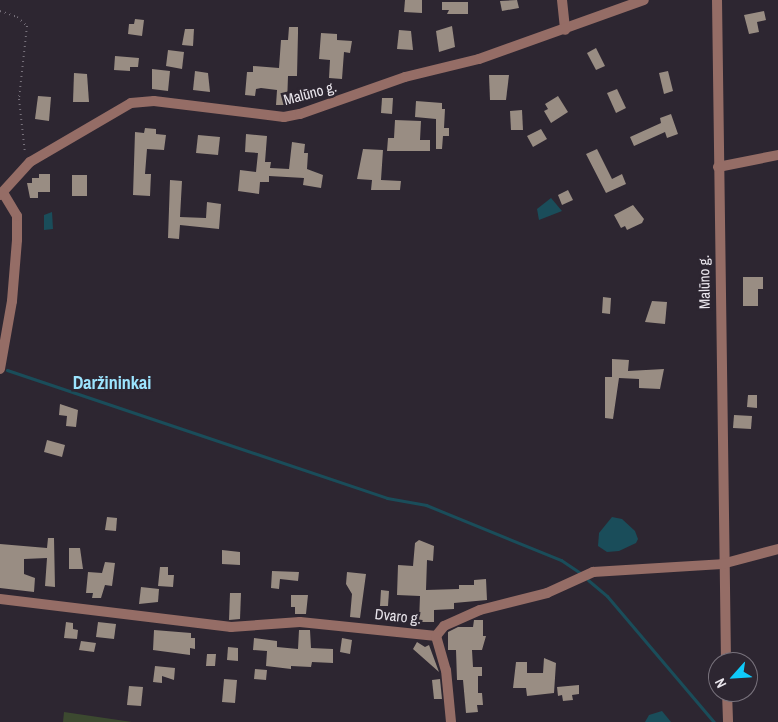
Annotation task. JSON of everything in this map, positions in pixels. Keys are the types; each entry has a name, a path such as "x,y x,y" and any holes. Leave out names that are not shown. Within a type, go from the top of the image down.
{"street":[{"path":"562,0 565,30"},
{"name":"Malūno g.","path":"1,194 30,162 117,108 131,103 154,101 284,117 324,107 405,77 479,59 565,30 644,0"},
{"name":"Malūno g.","path":"717,0 722,564 726,652"},
{"path":"718,167 778,156"},
{"path":"0,369 12,301 17,240 14,208 1,194"},
{"name":"Dvaro g.","path":"0,600 231,627 300,622 436,636 444,626 480,610 546,593 593,572 722,564 778,549"},
{"path":"436,636 446,670 451,722"},
{"path":"727,702 728,722"}],"path":[{"path":"0,11 17,17 27,26 19,100 21,138 30,162"}],"green space":[{"path":"64,712 132,722 63,722"}],"water":[{"path":"551,198 562,211 539,220 537,209"},
{"path":"52,212 53,229 44,230 44,215"},
{"path":"612,517 622,519 635,531 638,539 636,543 619,551 607,552 598,546 599,533"},
{"path":"662,711 671,722 645,722 649,715"}],"building":[{"path":"405,0 422,0 422,13 404,12"},
{"path":"517,0 519,8 502,11 500,1"},
{"path":"442,2 468,2 468,14 447,14 449,10 442,10"},
{"path":"764,11 766,20 757,22 759,32 749,34 744,15"},
{"path":"135,19 144,20 142,36 128,34 129,24 134,24"},
{"path":"452,26 455,47 439,52 436,31"},
{"path":"289,27 298,27 297,76 288,76 287,105 276,105 277,90 261,88 256,89 255,96 245,95 247,72 253,72 253,66 279,68 281,40 288,40"},
{"path":"185,29 194,29 193,46 182,45"},
{"path":"399,30 411,31 413,50 397,49"},
{"path":"321,33 337,34 337,40 352,41 350,53 344,52 342,79 329,78 330,60 319,59"},
{"path":"596,48 605,66 596,70 587,53"},
{"path":"168,50 184,52 182,69 166,66"},
{"path":"115,56 139,58 138,67 130,67 130,71 114,70"},
{"path":"152,69 170,71 168,91 152,89"},
{"path":"195,71 208,73 210,92 193,90"},
{"path":"668,71 673,91 664,94 659,73"},
{"path":"74,73 87,74 89,102 73,102"},
{"path":"489,75 509,75 506,100 490,100"},
{"path":"617,89 626,108 616,113 607,93"},
{"path":"38,96 51,97 49,121 35,119"},
{"path":"558,96 568,112 551,123 544,111 548,109 545,104"},
{"path":"382,98 393,98 392,114 381,113"},
{"path":"416,101 442,103 442,109 445,109 444,128 449,128 449,136 443,136 442,149 436,149 436,119 415,117"},
{"path":"522,110 523,130 511,130 510,111"},
{"path":"671,114 678,134 667,138 665,132 634,146 630,137 661,123 660,118"},
{"path":"395,120 421,121 420,140 430,140 430,151 387,151 388,138 394,138"},
{"path":"145,128 156,129 156,134 166,135 164,150 147,149 145,174 151,174 150,196 133,195 135,132 144,133"},
{"path":"541,129 547,139 533,147 527,136"},
{"path":"246,134 267,136 265,162 271,162 270,168 289,169 292,142 305,144 304,153 308,153 307,169 323,175 321,188 303,185 304,178 269,176 269,182 260,182 259,194 238,191 240,170 256,172 258,153 245,152"},
{"path":"198,135 220,137 218,155 196,153"},
{"path":"363,149 383,150 381,180 401,181 400,190 371,190 372,180 357,179"},
{"path":"597,149 612,179 622,174 626,184 606,193 586,154"},
{"path":"39,174 50,174 50,192 38,192 38,198 30,198 27,183 32,183 32,178 39,178"},
{"path":"72,175 87,175 87,196 72,196"},
{"path":"170,180 182,181 180,217 206,218 207,202 221,204 219,229 180,225 179,239 168,238"},
{"path":"568,190 573,200 562,205 558,195"},
{"path":"633,205 644,219 642,223 627,230 625,226 621,228 614,215"},
{"path":"743,277 763,277 763,289 758,289 758,306 743,306"},
{"path":"603,297 611,298 610,314 602,313"},
{"path":"652,301 667,302 665,324 645,322"},
{"path":"612,359 629,360 628,371 664,369 660,389 639,388 639,379 619,378 613,419 605,418 605,377 612,377"},
{"path":"748,395 757,395 757,408 747,407"},
{"path":"60,404 78,410 76,427 66,426 67,416 59,415"},
{"path":"734,415 752,416 751,429 733,428"},
{"path":"47,440 65,445 62,457 44,452"},
{"path":"107,517 117,518 116,531 105,530"},
{"path":"48,538 54,538 55,587 45,586 47,558 24,559 24,574 35,578 34,592 0,588 0,544 47,548"},
{"path":"419,540 434,546 433,561 427,560 426,590 459,589 459,585 474,585 474,580 486,579 487,600 454,603 454,609 434,610 434,622 419,622 420,596 397,595 398,565 413,566 415,543"},
{"path":"69,548 80,548 83,569 69,569"},
{"path":"222,550 240,552 240,565 222,564"},
{"path":"105,562 115,563 112,586 105,585 101,598 92,598 93,593 86,593 88,572 102,573"},
{"path":"160,567 168,567 168,575 174,575 173,587 158,586"},
{"path":"272,571 299,572 298,581 280,579 279,589 271,588"},
{"path":"347,572 366,574 360,618 350,617 352,594 346,584"},
{"path":"141,587 159,589 158,602 139,604"},
{"path":"381,590 389,591 388,606 380,606"},
{"path":"230,593 241,593 240,619 229,620"},
{"path":"291,595 308,595 306,614 295,614 295,607 291,607"},
{"path":"474,620 483,620 483,636 486,636 482,650 472,650 473,667 482,667 482,676 478,676 478,693 482,693 483,705 477,705 478,712 466,713 463,680 457,680 456,650 448,650 448,632 458,627 473,627"},
{"path":"66,622 73,623 73,629 78,630 77,639 64,638"},
{"path":"98,622 116,624 114,639 96,637"},
{"path":"154,630 191,633 191,638 195,638 195,649 190,648 190,655 153,650"},
{"path":"299,630 310,630 311,648 333,649 333,663 312,662 311,667 291,666 291,669 266,666 267,651 253,650 254,638 277,641 277,647 298,649"},
{"path":"342,638 352,640 350,654 340,652"},
{"path":"81,641 96,643 94,652 79,650"},
{"path":"417,642 425,647 429,645 439,672 413,649"},
{"path":"228,647 238,648 238,661 227,660"},
{"path":"207,654 216,654 215,666 206,666"},
{"path":"544,658 556,663 554,693 527,696 526,688 513,688 516,662 527,662 527,673 543,673"},
{"path":"155,666 175,668 174,680 162,676 162,683 153,682"},
{"path":"255,669 267,670 266,680 254,679"},
{"path":"224,679 237,680 235,703 222,702"},
{"path":"440,679 442,699 434,699 432,680"},
{"path":"579,685 579,694 572,695 573,700 563,701 562,695 558,696 557,687"},
{"path":"129,686 143,687 141,706 127,705"}],"waterway":[{"path":"7,370 387,498 426,505 561,560 579,572"},
{"path":"588,580 607,596 714,722"}],"district":[{"name":"Daržininkai","path":"112,383"}]}
